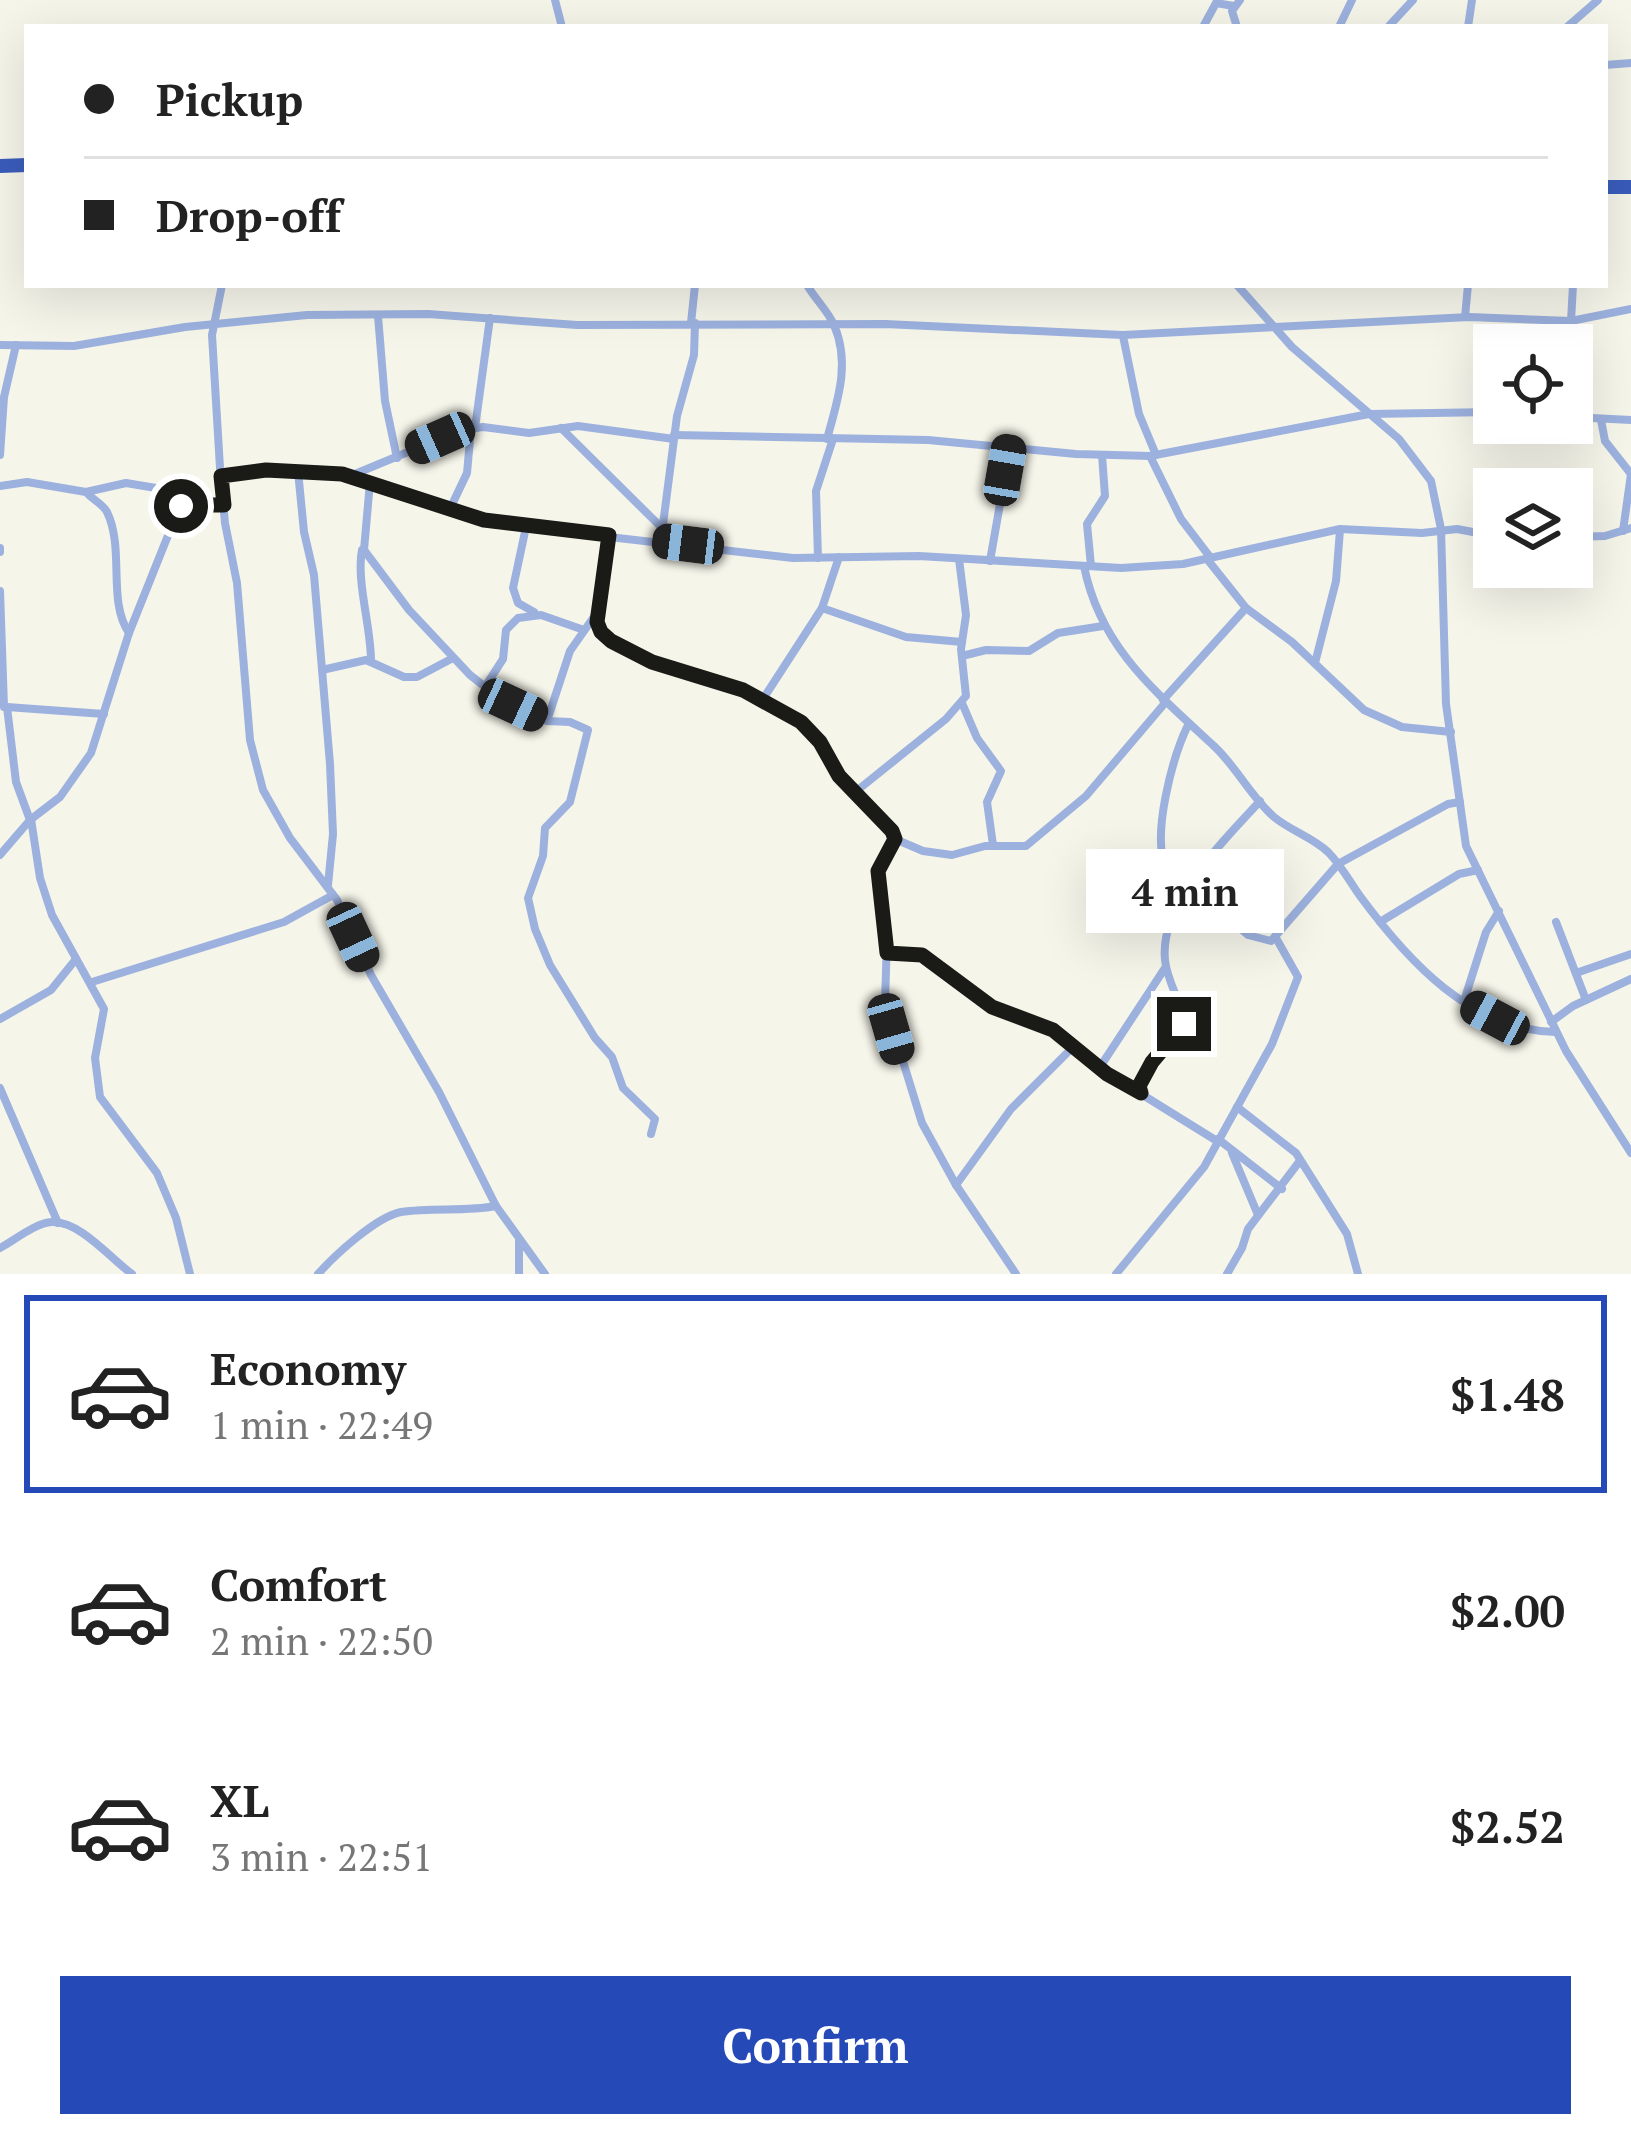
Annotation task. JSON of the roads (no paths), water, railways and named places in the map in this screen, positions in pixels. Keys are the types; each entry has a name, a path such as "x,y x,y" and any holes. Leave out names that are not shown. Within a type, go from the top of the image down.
{"street":[{"path":"1391,24 1413,0"},
{"path":"1570,24 1598,0"},
{"path":"1205,24 1216,3 1237,3"},
{"path":"221,288 213,324 221,476 238,583 239,637 254,760 280,823 331,891 496,1206 545,1274"},
{"path":"661,541 674,437 694,355 695,288"},
{"path":"810,288 834,324 842,382 816,490 818,558"},
{"path":"1240,288 1272,327 1399,439 1425,470 1441,529 1446,704 1466,846 1554,1027 1631,1154"},
{"path":"1465,317 1468,288"},
{"path":"1571,321 1574,288"},
{"path":"0,345 74,346 308,315 428,314 577,325 834,324 1123,335 1465,317 1571,321 1631,308"},
{"path":"378,316 385,406 397,458"},
{"path":"450,509 467,472 490,318"},
{"path":"1123,335 1139,414 1181,519 1246,608 1316,663 1364,710 1402,727 1451,732"},
{"path":"0,455 4,398 16,345"},
{"path":"350,476 473,428 529,433 578,426 674,437 928,440 1153,456 1369,414 1473,412"},
{"path":"1593,419 1631,420"},
{"path":"1593,535 1627,530 1631,474 1605,441 1601,420"},
{"path":"560,428 662,528"},
{"path":"990,561 1010,447"},
{"path":"1102,455 1105,496 1087,524 1087,566 1103,626 1164,702 1214,746 1278,820 1311,838 1338,864 1406,955 1464,1001 1515,1028 1554,1027 1586,1000 1631,979"},
{"path":"221,476 266,470 350,476 450,509 526,527 818,558 1157,566 1340,530 1473,533"},
{"path":"298,471 322,670 332,806 331,891"},
{"path":"0,486 27,482 86,492 126,483 162,489 204,505 224,505"},
{"path":"370,482 359,563 371,661"},
{"path":"86,492 106,508 117,542 119,609 129,633"},
{"path":"0,854 31,819 60,797 91,753 129,633 183,498"},
{"path":"526,527 514,597 524,607 584,630"},
{"path":"1316,663 1336,581 1340,530"},
{"path":"609,535 598,627 611,641 652,662 763,699 810,730 832,768 886,823 895,839 923,851 952,854 993,845 1026,846 1074,807 1246,608"},
{"path":"364,542 368,559 453,658 485,687 547,721 588,730 570,802 545,828 544,856 529,891 529,910 550,965 612,1057 623,1088 656,1119 652,1134"},
{"path":"763,699 822,608 839,557"},
{"path":"854,793 962,703 968,689 962,656 965,602 958,559"},
{"path":"0,591 10,756 31,819 40,878 52,915 104,1010 95,1058 100,1097 157,1172 176,1219 190,1274"},
{"path":"822,608 906,637 962,642"},
{"path":"547,721 559,677 599,610"},
{"path":"485,687 503,658 510,623 541,615"},
{"path":"962,656 986,650 1029,651 1058,633 1103,626"},
{"path":"322,670 371,661 404,677 417,677 453,658"},
{"path":"962,703 977,738 1001,771 987,802 993,845"},
{"path":"4,707 104,714"},
{"path":"1188,725 1171,762 1162,845 1165,866 1185,891 1264,941 1276,938 1338,864 1448,804 1460,802"},
{"path":"1141,1093 1145,1072 1184,1024 1166,965 1168,934 1185,891 1260,801"},
{"path":"895,839 878,871 887,953 885,1004 903,1070 922,1123 956,1185 1016,1274"},
{"path":"1380,922 1459,874 1478,870"},
{"path":"92,982 284,922 331,891"},
{"path":"1464,1001 1486,932 1499,911"},
{"path":"1556,922 1586,1000"},
{"path":"1116,1274 1189,1189 1285,1019 1297,972 1276,938"},
{"path":"887,953 922,955 992,1007 1053,1030 1121,1084 1218,1140 1282,1189"},
{"path":"1576,973 1631,954"},
{"path":"0,1019 51,990 76,959"},
{"path":"1100,1067 1166,965"},
{"path":"956,1185 1011,1109 1075,1045"},
{"path":"0,1088 58,1222"},
{"path":"1238,1107 1296,1153 1347,1234 1358,1274"},
{"path":"1230,1148 1256,1202 1258,1217"},
{"path":"1227,1274 1248,1229 1300,1161"},
{"path":"318,1274 376,1223 396,1213 496,1206"},
{"path":"0,1248 46,1222 58,1222 92,1241 132,1274"},
{"path":"519,1238 519,1274"}]}
